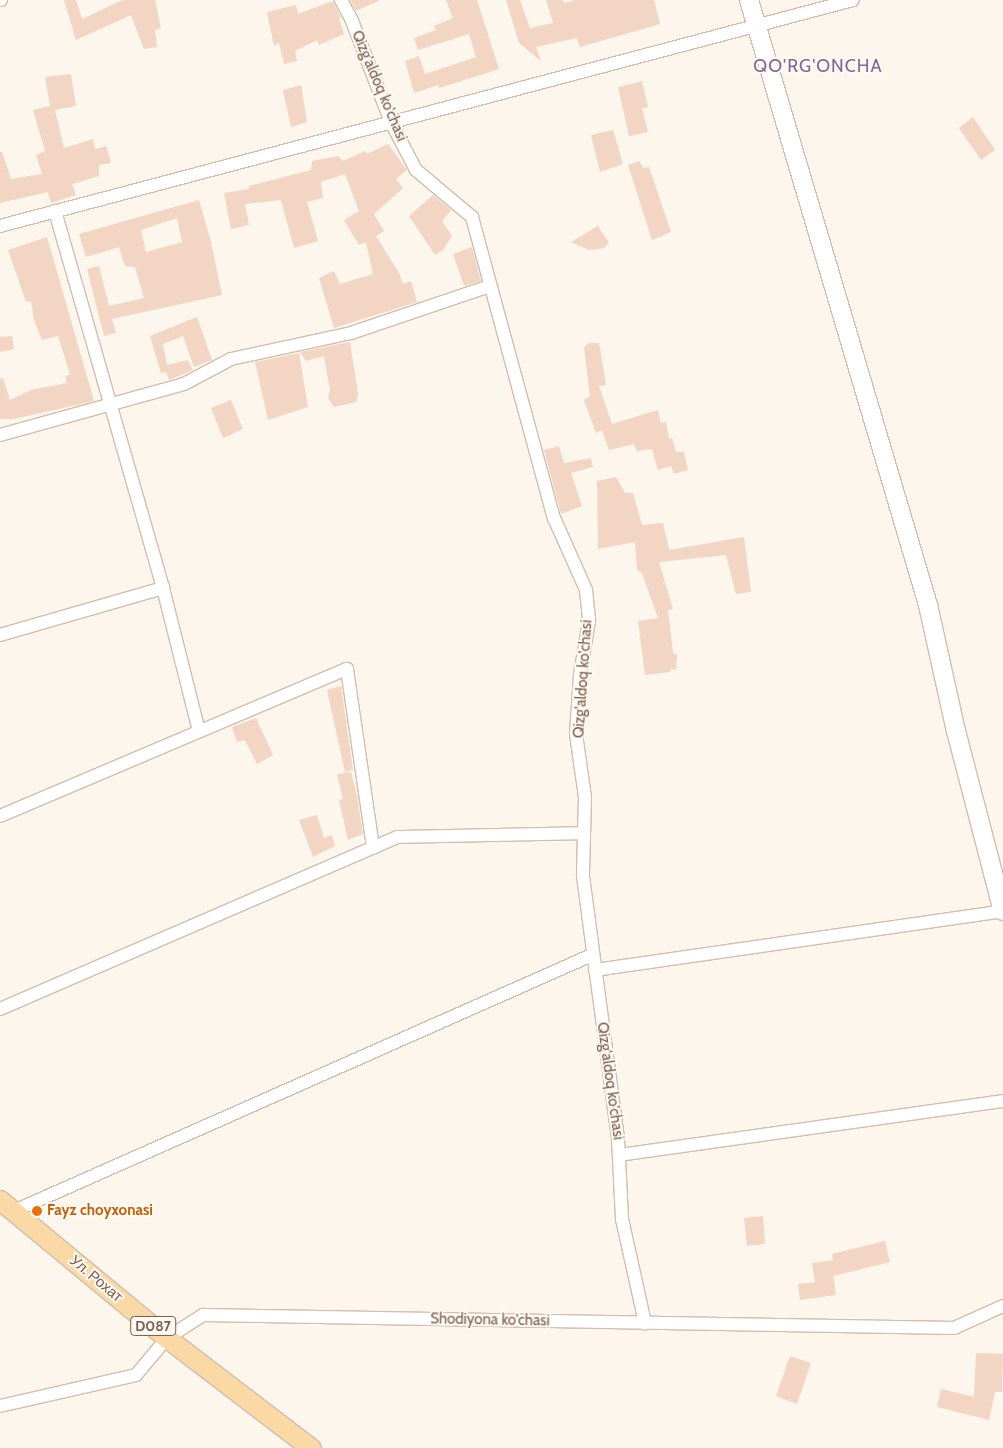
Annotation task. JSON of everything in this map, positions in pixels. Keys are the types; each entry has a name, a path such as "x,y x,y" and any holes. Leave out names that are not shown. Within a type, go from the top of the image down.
{"main road":[{"name":"Ул. Рохат","path":"7,1206 167,1338 311,1448"}],"street":[{"name":"Qizg'aldoq ko'chasi","path":"341,0 352,21 391,122 416,170 472,217 554,518 586,590 588,621 580,675 576,734 585,797 583,876 619,1155 622,1219 645,1323"},
{"path":"594,970 1003,911 956,731 928,605 749,0"},
{"path":"0,226 854,0"},
{"path":"55,211 163,588 199,731"},
{"path":"0,435 184,384 231,359 351,333 490,286"},
{"path":"0,635 163,588"},
{"path":"0,816 347,669 373,848"},
{"path":"0,1009 398,837 584,833"},
{"path":"7,1206 592,955"},
{"path":"619,1155 1003,1101"},
{"name":"Shodiyona ko'chasi","path":"0,1406 136,1375 167,1338 203,1315 954,1328 1003,1306"}],"building":[{"path":"64,0 76,0 82,19 123,0 155,0 161,28 155,30 157,47 144,49 131,15 76,40"},
{"path":"350,0 380,0 356,11"},
{"path":"446,0 477,0 499,69 439,88 438,85 414,93 405,61 419,56 425,74 476,57 469,34 418,50 414,38 436,30 434,26 453,18"},
{"path":"506,0 520,0 530,28 553,23 546,0 563,0 564,3 575,0 654,0 660,24 580,47 577,38 536,47 541,61 519,43"},
{"path":"333,1 341,18 339,19 344,34 319,45 317,40 295,51 297,61 284,64 279,43 274,46 267,12 296,5 298,14"},
{"path":"71,74 76,106 55,110 64,148 93,139 95,149 106,146 111,163 99,165 99,176 72,184 76,195 51,203 48,192 0,203 0,152 2,152 11,179 42,174 36,155 45,151 33,110 50,106 45,77"},
{"path":"642,81 648,107 642,108 648,132 629,136 618,87"},
{"path":"301,85 307,122 291,127 283,90"},
{"path":"973,117 995,150 981,160 959,128"},
{"path":"613,130 623,164 600,172 591,135"},
{"path":"388,144 407,170 396,179 403,188 374,214 384,231 376,236 399,273 403,284 411,281 417,302 334,328 319,278 334,271 340,284 373,274 366,242 359,245 344,220 359,211 345,174 321,182 323,198 307,202 318,241 294,248 281,200 245,204 249,225 231,229 224,193 249,189 249,186 311,170 312,161 338,156 343,161 365,151 367,154"},
{"path":"639,161 643,168 649,167 671,232 652,240 628,165"},
{"path":"433,195 451,210 442,221 452,236 444,249 435,255 409,216"},
{"path":"199,200 211,242 222,295 112,319 116,333 104,336 87,269 99,266 109,306 144,298 135,267 125,266 119,247 86,257 79,234","holes":["177,218 182,242 146,252 141,230"]},
{"path":"598,226 609,243 605,248 589,250 571,242"},
{"path":"47,237 94,401 14,419 0,419 0,379 3,378 10,400 31,390 67,383 65,376 70,374 58,336 42,340 34,320 31,301 26,302 8,250"},
{"path":"472,247 481,281 464,286 453,254"},
{"path":"197,317 212,360 194,367 183,336 163,344 167,365 188,360 193,370 169,380 166,372 161,373 150,336"},
{"path":"12,336 14,349 0,352 0,337"},
{"path":"350,342 358,394 356,402 334,407 328,398 330,390 324,356 306,361 300,352"},
{"path":"589,343 599,343 606,385 599,386 612,424 658,410 661,423 666,422 669,439 672,438 676,452 684,452 688,470 674,474 671,466 658,470 652,449 637,451 634,444 609,450 602,430 596,433 584,400 590,396 584,347"},
{"path":"299,353 308,407 268,420 255,362"},
{"path":"231,400 243,429 223,438 211,408"},
{"path":"559,446 564,463 591,458 593,467 571,473 582,506 561,514 544,450"},
{"path":"616,477 625,493 633,493 642,525 663,523 669,550 744,537 751,592 736,594 726,555 659,562 673,609 668,610 673,653 677,655 676,669 671,669 670,672 645,675 638,621 658,618 642,573 637,570 635,542 598,549 597,481"},
{"path":"341,686 353,770 345,772 327,690"},
{"path":"256,718 273,755 257,764 245,740 237,742 232,727"},
{"path":"351,772 357,795 363,834 348,840 339,800 343,799 337,774"},
{"path":"317,815 324,838 332,835 335,846 313,857 299,820"},
{"path":"763,1216 765,1244 747,1246 744,1218"},
{"path":"885,1241 890,1262 833,1276 836,1295 800,1300 798,1284 815,1282 812,1263 833,1260 832,1254"},
{"path":"976,1353 1003,1354 1002,1392 995,1392 989,1420 937,1407 941,1389 974,1397"},
{"path":"790,1356 811,1363 797,1404 776,1396"}],"place":[{"name":"Fayz choyxonasi","path":"37,1211"}],"district":[{"name":"QO'RG'ONCHA","path":"818,66"}]}
